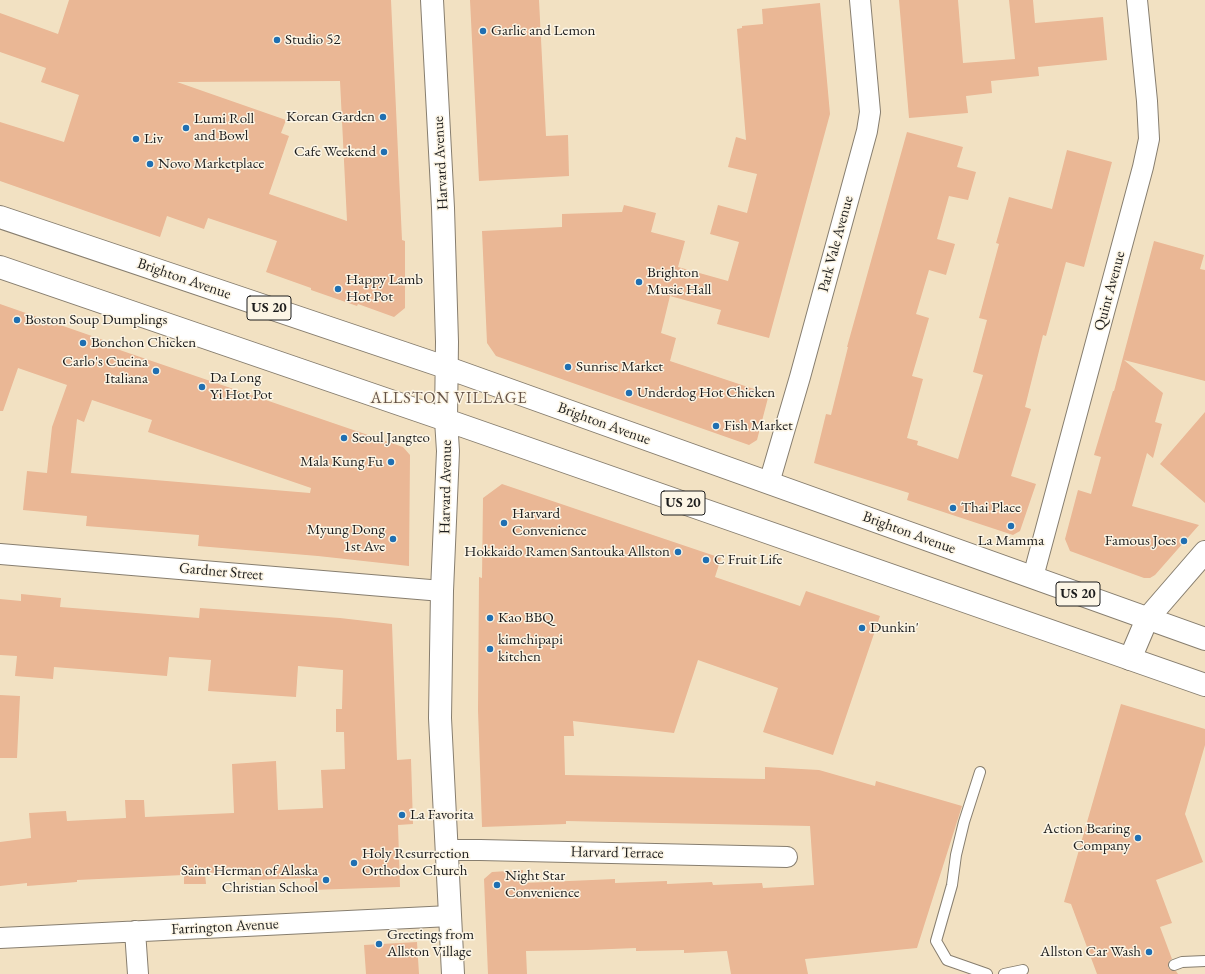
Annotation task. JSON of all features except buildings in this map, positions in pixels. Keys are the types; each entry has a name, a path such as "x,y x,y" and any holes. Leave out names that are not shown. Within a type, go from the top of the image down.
{"main road":[{"name":"Harvard Avenue","path":"432,0 443,201 448,368 446,420 448,451 442,591 440,718 453,974"},
{"name":"Brighton Avenue","path":"0,217 448,368 1205,639"},
{"name":"US 20","path":"0,267 446,420 1205,685"},
{"path":"1130,659 1147,619 1205,552"}],"street":[{"name":"Park Vale Avenue","path":"769,483 800,377 867,131 870,112 860,0"},
{"name":"Quint Avenue","path":"1033,578 1143,167 1149,139 1147,101 1137,0"},
{"name":"Gardner Street","path":"0,554 442,591"},
{"name":"Harvard Terrace","path":"446,850 787,857"},
{"name":"Farrington Avenue","path":"0,938 450,916"},
{"path":"135,931 138,974"}],"lane":[{"path":"980,772 964,822 956,855 952,885 936,941 946,960 987,974"},
{"path":"1174,965 1182,962 1205,961"},
{"path":"1004,974 1023,970"}],"place":[{"name":"Garlic and Lemon","path":"483,31"},
{"name":"Studio 52","path":"277,40"},
{"name":"Korean Garden","path":"383,117"},
{"name":"Lumi Roll and Bowl","path":"186,128"},
{"name":"Liv","path":"136,139"},
{"name":"Cafe Weekend","path":"384,152"},
{"name":"Novo Marketplace","path":"150,164"},
{"name":"Brighton Music Hall","path":"639,282"},
{"name":"Happy Lamb Hot Pot","path":"338,289"},
{"name":"Boston Soup Dumplings","path":"17,320"},
{"name":"Bonchon Chicken","path":"83,343"},
{"name":"Sunrise Market","path":"568,367"},
{"name":"Carlo's Cucina Italiana","path":"156,371"},
{"name":"Da Long Yi Hot Pot","path":"202,387"},
{"name":"Underdog Hot Chicken","path":"629,393"},
{"name":"Fish Market","path":"716,426"},
{"name":"Seoul Jangteo","path":"344,438"},
{"name":"Mala Kung Fu","path":"391,462"},
{"name":"Thai Place","path":"953,508"},
{"name":"Harvard Convenience","path":"504,523"},
{"name":"La Mamma","path":"1011,526"},
{"name":"Myung Dong 1st Ave","path":"393,539"},
{"name":"Famous Joes","path":"1184,541"},
{"name":"Hokkaido Ramen Santouka Allston","path":"678,552"},
{"name":"C Fruit Life","path":"706,560"},
{"name":"Kao BBQ","path":"490,618"},
{"name":"Dunkin'","path":"862,628"},
{"name":"kimchipapi kitchen","path":"490,649"},
{"name":"La Favorita","path":"402,815"},
{"name":"Action Bearing Company","path":"1138,838"},
{"name":"Holy Resurrection Orthodox Church","path":"354,863"},
{"name":"Saint Herman of Alaska Christian School","path":"326,880"},
{"name":"Night Star Convenience","path":"497,885"},
{"name":"Greetings from Allston Village","path":"379,944"},
{"name":"Allston Car Wash","path":"1149,952"}],"district":[{"name":"ALLSTON VILLAGE","path":"449,399"}]}
